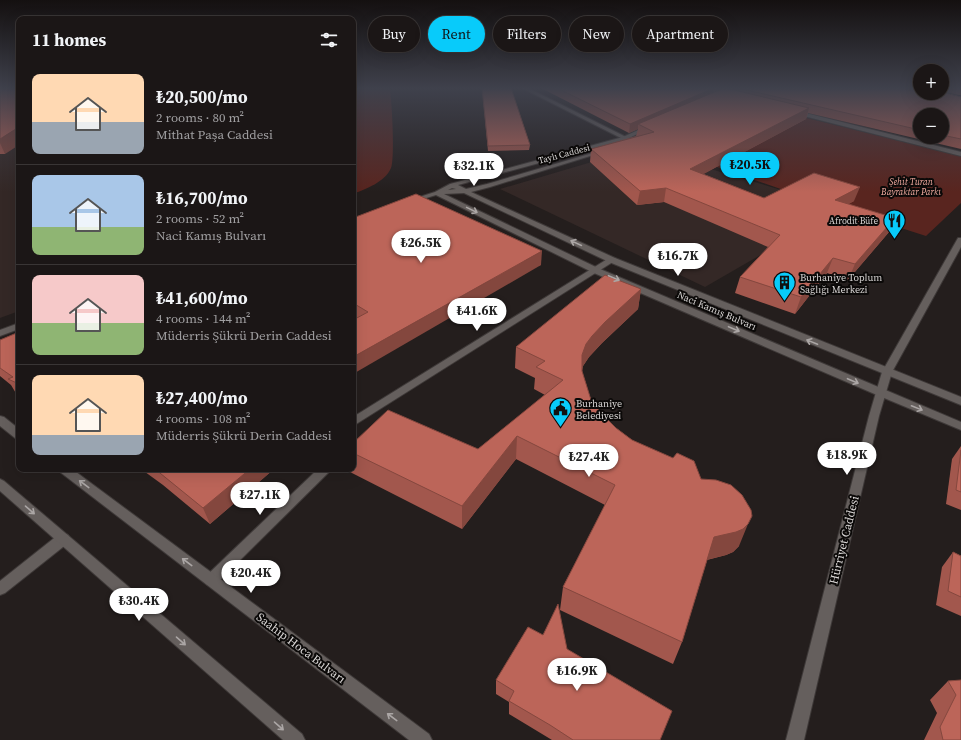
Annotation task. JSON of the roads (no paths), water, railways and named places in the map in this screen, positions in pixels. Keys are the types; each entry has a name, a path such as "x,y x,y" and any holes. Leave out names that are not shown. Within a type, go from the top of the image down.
{"street":[{"path":"594,123 625,138"},
{"path":"834,123 961,154"},
{"name":"Taylı Caddesi","path":"406,202 437,193 452,185 474,178 625,138 653,126"},
{"name":"Taylı Caddesi","path":"437,193 465,191 488,186 609,149 625,138"},
{"path":"452,185 465,191"},
{"name":"Naci Kamış Bulvarı","path":"465,191 612,260 961,401"},
{"name":"Naci Kamış Bulvarı","path":"437,193 597,270 961,426"},
{"name":"Hürriyet Caddesi","path":"795,740 874,416 887,372 960,242"},
{"path":"356,420 612,260"},
{"path":"0,333 16,327"},
{"path":"0,420 16,433"},
{"name":"Saahip Hoca Bulvarı","path":"68,472 423,740"},
{"path":"211,580 323,472"},
{"path":"0,484 296,740"},
{"path":"0,589 63,539"}],"place":[{"name":"Afrodit Büfe","path":"894,240"},
{"name":"Burhaniye Toplum Sağlığı Merkezi","path":"784,302"},
{"name":"Burhaniye Belediyesi","path":"561,428"}],"park label":[{"name":"Şehit Turan Bayraktar Parkı","path":"911,188"}]}
